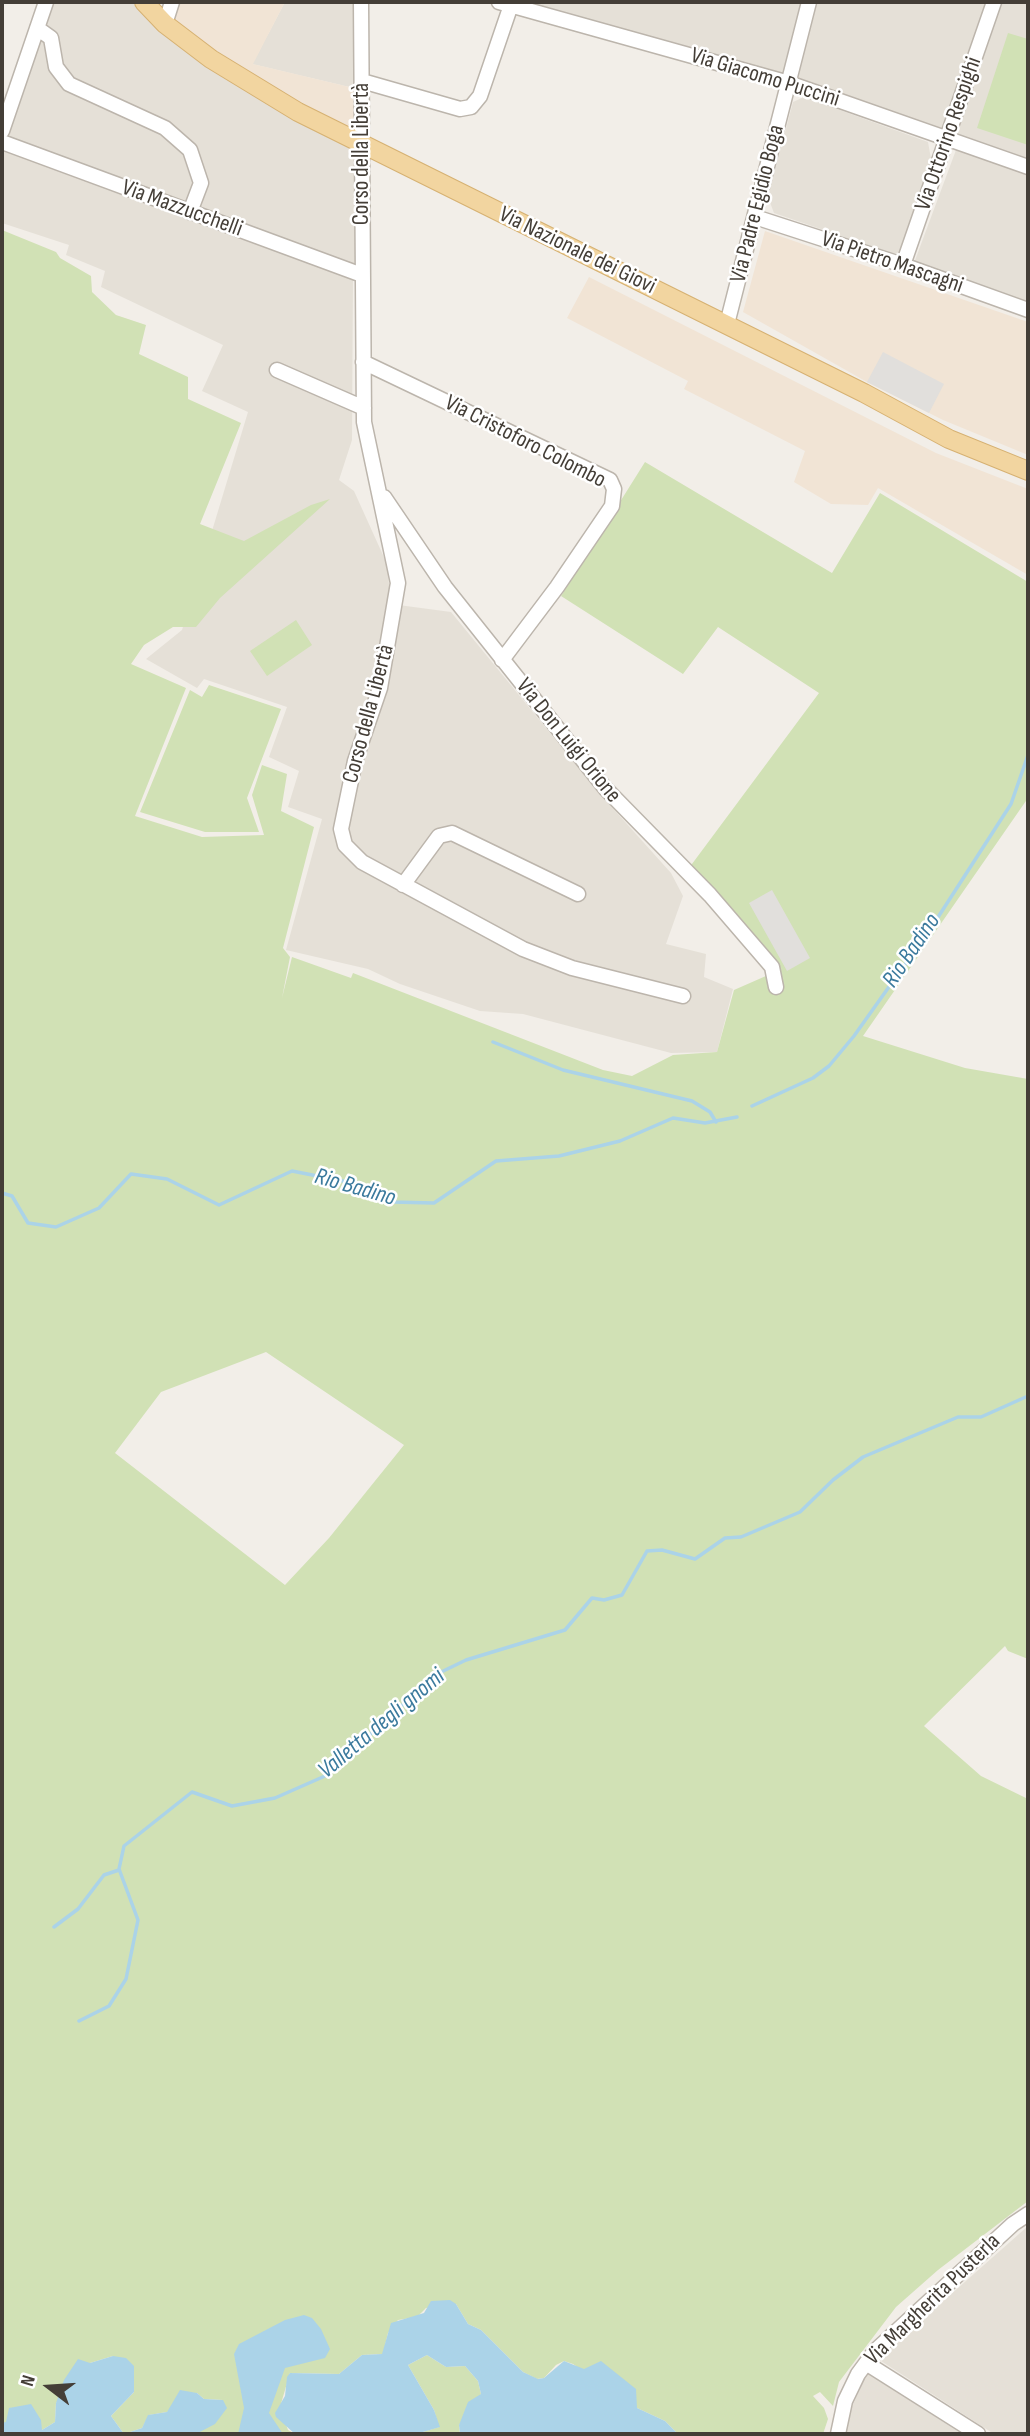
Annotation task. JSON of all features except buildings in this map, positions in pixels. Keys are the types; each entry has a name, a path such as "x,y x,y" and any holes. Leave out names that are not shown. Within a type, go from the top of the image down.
{"main road":[{"name":"Via Nazionale dei Giovi","path":"144,2 166,24 244,81 362,145 727,324 950,439 1028,471"}],"street":[{"path":"2,131 46,2"},
{"path":"166,24 172,2"},
{"name":"Corso della Libertà","path":"361,2 364,408 375,481 398,583 380,688 355,761 341,829 345,845 362,862 523,949 583,972 683,996"},
{"name":"Via Padre Egidio Boga","path":"727,324 809,2"},
{"name":"Via Ottorino Respighi","path":"903,265 994,2"},
{"path":"362,81 460,109 471,107 480,96 505,3"},
{"name":"Via Giacomo Puccini","path":"505,3 534,6 789,83 1028,166"},
{"path":"37,28 51,38 56,66 69,84 165,128 190,150 201,183 190,212"},
{"name":"Via Mazzucchelli","path":"2,142 362,275"},
{"name":"Via Pietro Mascagni","path":"755,218 903,265 1028,310"},
{"name":"Via Cristoforo Colombo","path":"363,362 610,480 614,489 612,506 557,587 502,660"},
{"path":"277,370 364,408"},
{"name":"Via Don Luigi Orione","path":"375,481 415,545 502,660 605,789 710,895 772,967 776,987"},
{"path":"403,885 439,836 452,833 578,894"},
{"name":"Via Margherita Pusterla","path":"838,2434 845,2401 875,2351 1013,2224 1028,2214"},
{"path":"866,2363 978,2434"}],"shaded area":[{"path":"46,2 144,2 362,145 355,265 203,217 353,278 352,440 339,480 354,491 387,564 391,604 451,612 600,794 671,873 683,896 666,944 706,954 704,977 733,989 717,1052 671,1053 523,1014 480,1011 400,984 368,969 286,950 322,819 288,807 299,771 269,757 287,707 204,679 197,688 146,659 182,630 248,412 202,391 223,345 101,287 105,271 66,255 69,245 2,223 2,142"},
{"path":"172,2 285,2 253,64 362,90 362,145 165,24"},
{"path":"285,2 361,2 362,90 252,64"},
{"path":"499,2 1028,2 1028,167 949,138"},
{"path":"804,97 928,142 931,159 901,251 894,254 774,213 768,197 793,102"},
{"path":"956,150 1028,175 1028,303 914,263"},
{"path":"765,231 1028,322 1028,455 943,420 867,382 743,312"},
{"path":"589,277 936,453 1028,489 1028,575 878,488 868,505 831,504 794,482 805,451 684,389 688,381 567,318"},
{"path":"883,352 944,384 929,413 867,382"},
{"path":"772,890 810,958 787,971 749,903"},
{"path":"1028,2226 1028,2434 994,2434 878,2359"},
{"path":"867,2373 962,2434 846,2434 847,2418"}],"green space":[{"path":"1008,33 1028,39 1028,145 977,128"},
{"path":"2,230 56,252 60,258 91,276 92,292 116,315 146,325 139,354 188,377 188,399 241,423 200,524 244,541 311,505 330,499 220,598 196,627 173,627 144,645 131,664 186,688 135,816 202,837 264,835 252,795 262,765 287,774 281,811 314,827 283,948 290,957 282,998 292,957 351,978 353,973 603,1070 632,1076 673,1055 717,1052 734,990 775,972 689,868 819,693 718,627 683,674 561,596 645,462 832,573 880,493 1028,582 1028,798 863,1036 965,1068 1028,1079 1028,1659 1008,1651 1005,1646 924,1726 981,1776 1028,1799 1028,2201 938,2270 896,2307 839,2382 833,2406 820,2392 813,2396 824,2408 828,2419 823,2434 678,2434 665,2421 637,2408 573,2364 564,2361 556,2365 544,2378 537,2379 523,2372 481,2330 468,2324 456,2304 426,2308 417,2317 398,2320 388,2333 383,2354 362,2355 339,2374 290,2373 280,2407 288,2430 295,2434 196,2434 223,2400 204,2399 197,2393 167,2412 149,2415 142,2428 124,2434 111,2416 134,2392 113,2356 90,2363 56,2403 55,2422 42,2430 2,2423","holes":["266,1352 404,1445 329,1538 285,1585 115,1453 161,1392"]},
{"path":"296,620 312,645 267,676 250,651"},
{"path":"209,685 281,709 247,798 259,832 205,832 140,812 190,690 202,697"},
{"path":"427,2355 446,2367 465,2366 478,2381 481,2394 459,2425 460,2434 416,2434 439,2427 434,2410 408,2365"}],"water":[{"path":"450,2300 456,2304 468,2324 481,2330 523,2372 538,2379 544,2378 564,2361 584,2369 601,2361 636,2389 637,2408 665,2421 678,2434 460,2434 459,2425 468,2402 481,2394 478,2381 465,2366 446,2367 427,2355 408,2365 434,2410 440,2427 416,2434 295,2434 276,2417 275,2413 285,2396 290,2373 339,2374 362,2355 382,2354 391,2323 424,2313 431,2301"},
{"path":"304,2315 312,2318 321,2329 330,2349 325,2358 285,2368 269,2413 283,2434 238,2434 244,2408 234,2354 239,2344 285,2320"},
{"path":"113,2356 126,2358 134,2366 134,2392 111,2416 124,2434 2,2434 2,2423 6,2422 9,2408 31,2404 41,2420 42,2430 55,2422 56,2403 64,2380 78,2359 90,2363"},
{"path":"180,2390 197,2393 204,2399 223,2400 227,2408 215,2424 196,2434 124,2434 142,2428 148,2415 167,2412"}],"waterway":[{"name":"Rio Badino","path":"752,1106 813,1078 829,1066 854,1036 933,925 1011,804 1028,755"},
{"path":"493,1042 563,1070 692,1101 710,1112 716,1122"},
{"name":"Rio Badino","path":"2,1193 12,1196 28,1223 56,1227 99,1208 131,1174 167,1179 219,1205 292,1171 353,1183 392,1202 434,1203 496,1161 559,1156 620,1141 673,1118 705,1123 737,1117"},
{"name":"Valletta degli gnomi","path":"79,2021 109,2006 126,1979 138,1920 119,1869 124,1846 192,1792 232,1806 275,1798 325,1776 435,1675 466,1660 565,1630 592,1598 604,1600 622,1595 647,1551 662,1550 695,1559 725,1538 741,1537 800,1512 833,1480 863,1457 958,1417 981,1417 1028,1396"},
{"path":"54,1927 78,1909 104,1875 119,1870"}]}
